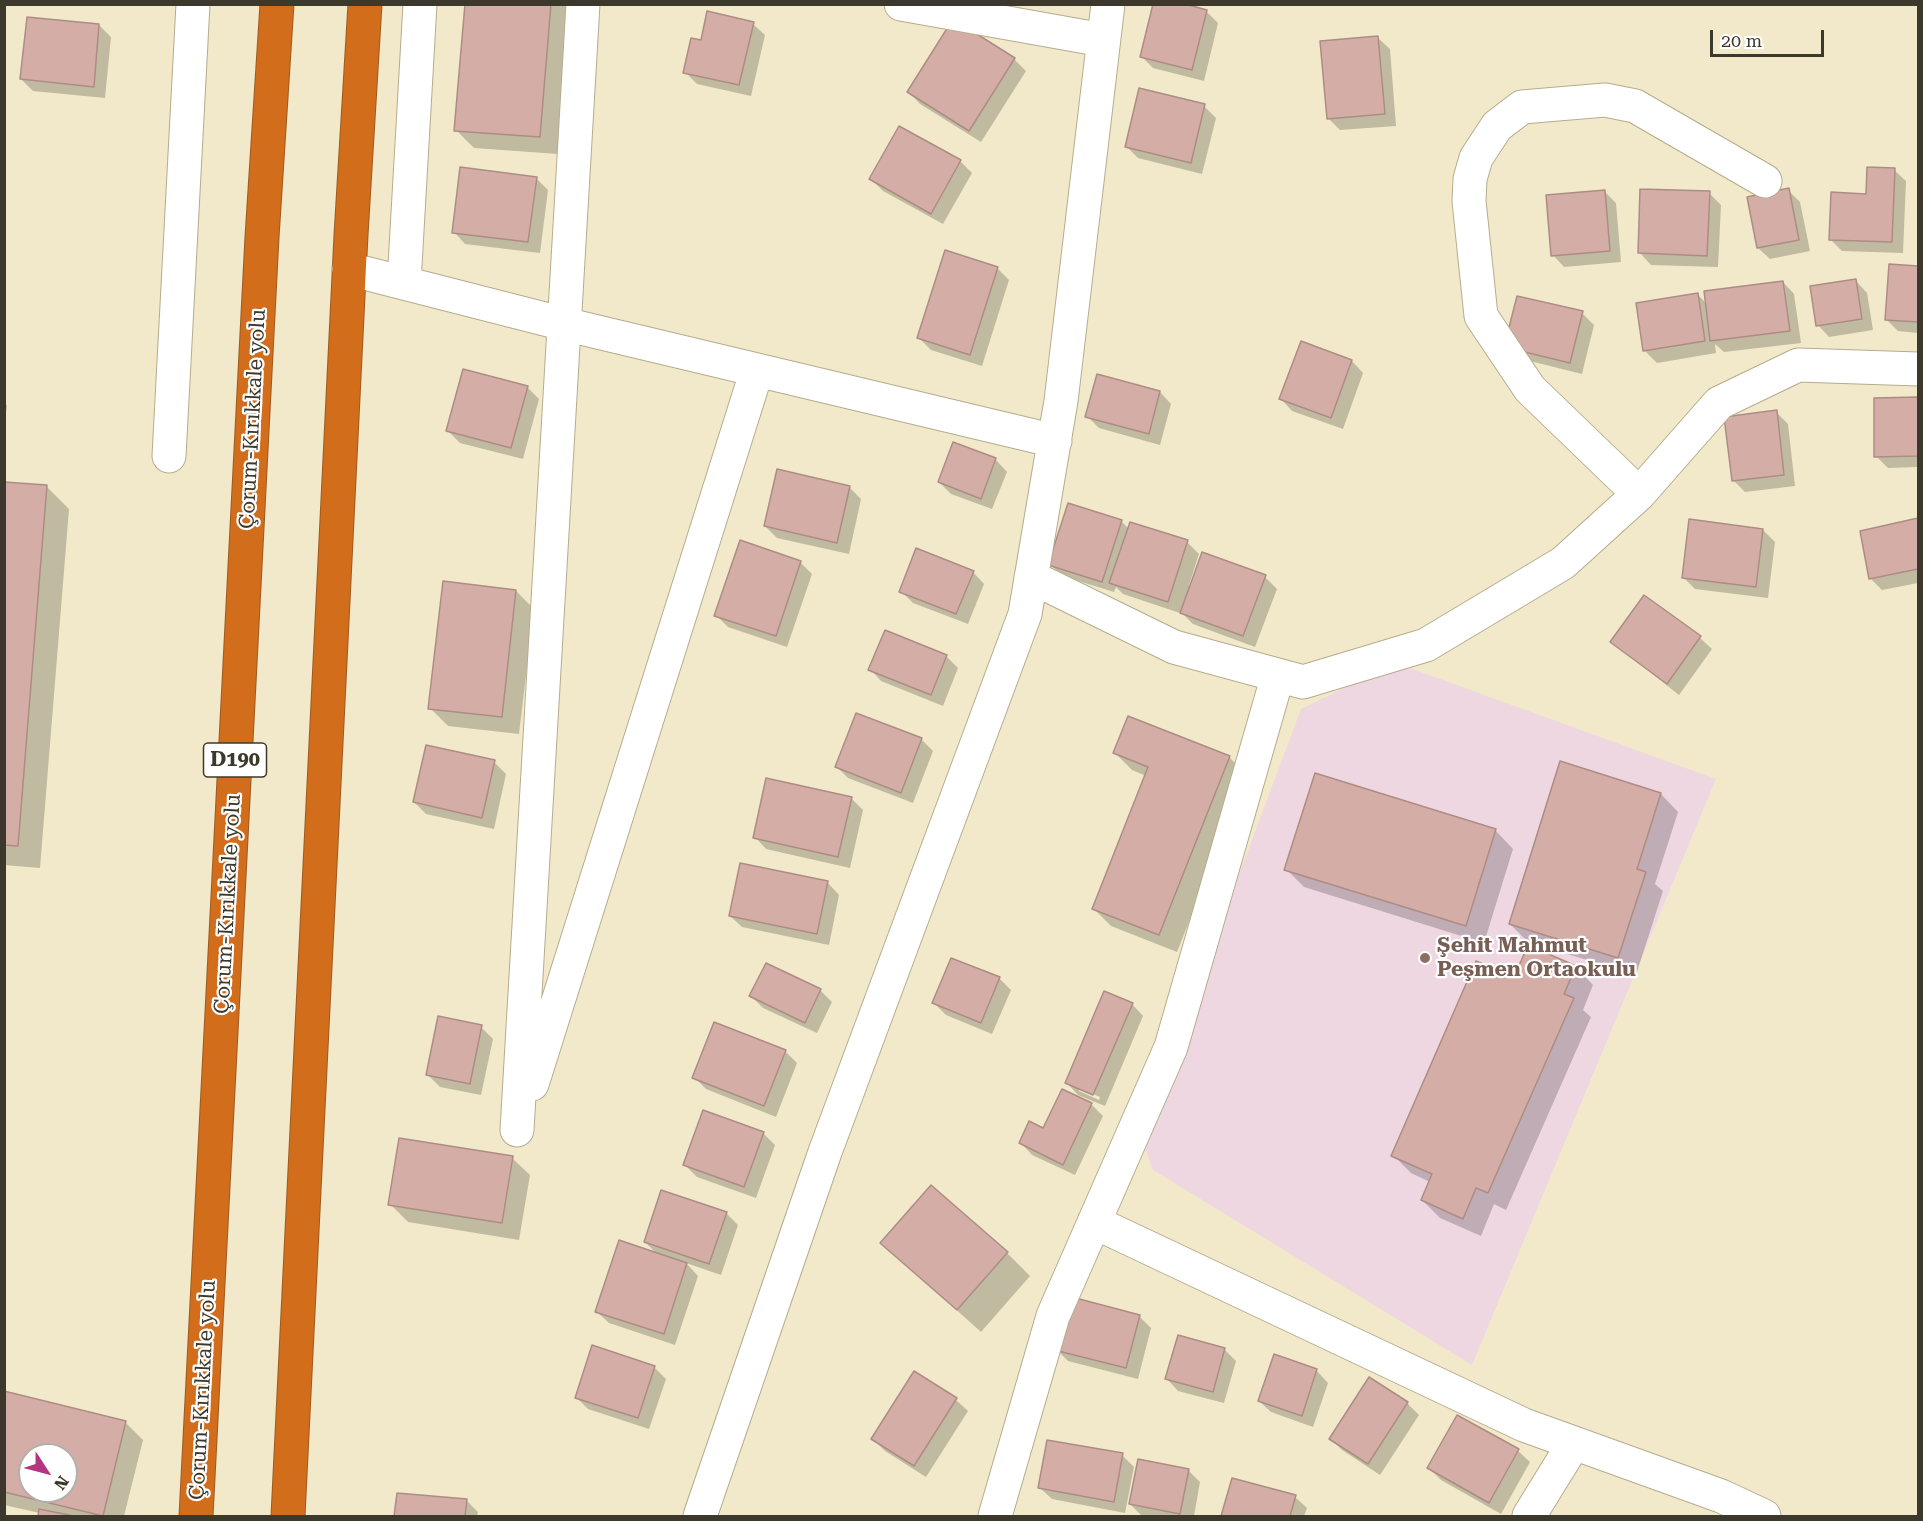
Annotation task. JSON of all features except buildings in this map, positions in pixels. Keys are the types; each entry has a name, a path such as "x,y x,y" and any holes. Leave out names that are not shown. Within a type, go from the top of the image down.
{"highway":[{"name":"Çorum-Kırıkkale yolu","path":"196,1516 260,273 277,4"},
{"path":"310,1516 289,1503 349,269 365,4"}],"street":[{"path":"169,456 193,4"},
{"path":"404,283 420,4"},
{"path":"583,4 517,1130 757,370"},
{"path":"901,4 1103,40"},
{"path":"700,1516 825,1152 1025,614 1055,441 1108,4"},
{"path":"1639,494 1530,389 1481,316 1469,201 1470,179 1476,158 1497,126 1522,106 1605,100 1635,106 1765,182"},
{"path":"349,269 564,324 1055,441"},
{"path":"1031,577 1174,647 1303,682 1426,645 1563,563 1639,494 1719,403 1798,365 1918,369"},
{"path":"995,1516 1053,1316 1171,1047 1278,675"},
{"path":"1094,1222 1524,1425 1721,1496 1764,1516"},
{"path":"1529,1516 1574,1443"}],"shaded area":[{"name":"Şehit Mahmut Peşmen Ortaokulu","path":"1396,663 1716,779 1472,1365 1153,1170 1141,1137 1301,709"}],"place":[{"name":"Şehit Mahmut Peşmen Ortaokulu","path":"1425,958"}]}
